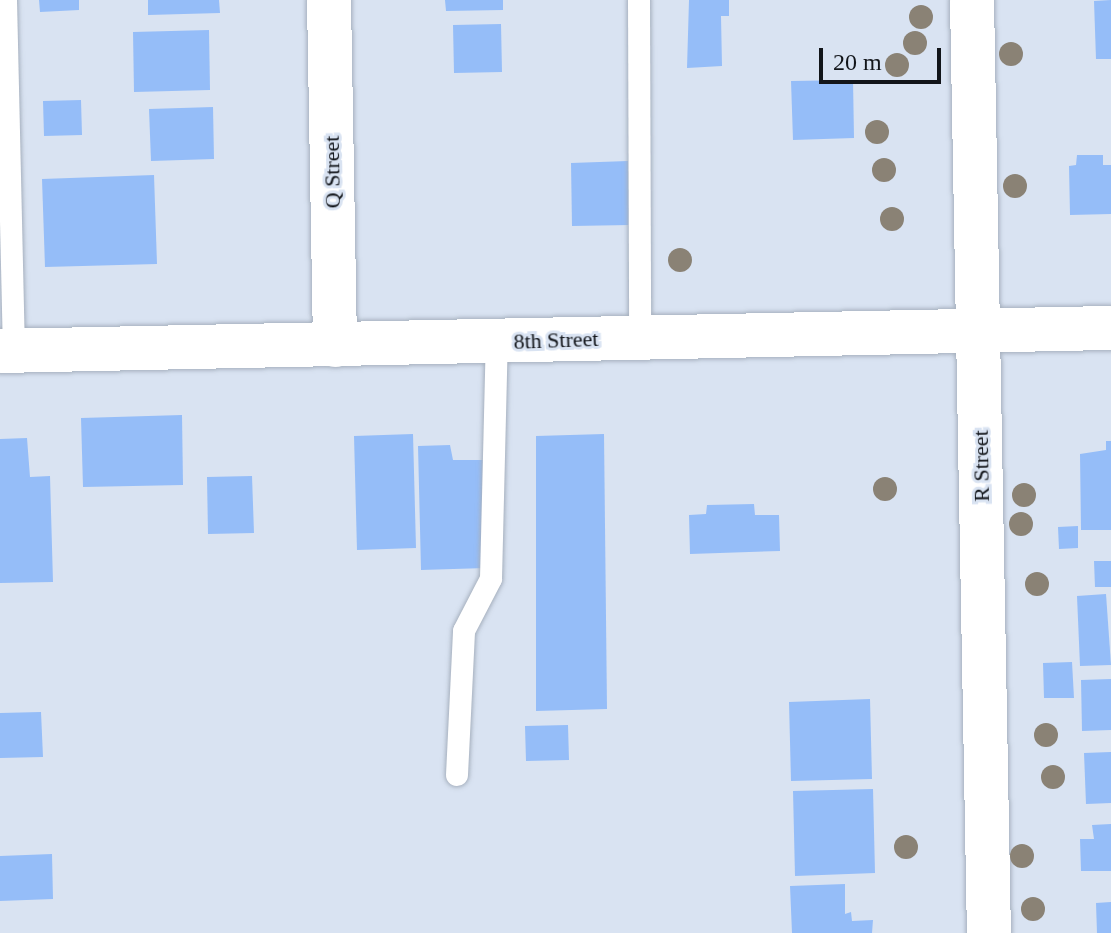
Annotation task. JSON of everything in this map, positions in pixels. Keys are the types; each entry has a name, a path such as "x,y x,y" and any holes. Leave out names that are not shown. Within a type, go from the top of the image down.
{"street":[{"name":"Q Street","path":"329,0 335,345"},
{"name":"R Street","path":"972,0 989,933"},
{"name":"8th Street","path":"7,351 1111,328"}],"lane":[{"path":"6,0 7,351"},
{"path":"639,0 640,338"},
{"path":"457,775 464,631 491,579 497,341"}],"building":[{"path":"39,0 79,0 79,10 40,12"},
{"path":"148,0 219,0 220,13 148,15"},
{"path":"445,0 503,0 503,10 446,11"},
{"path":"689,0 729,0 729,16 721,16 722,66 687,68"},
{"path":"1111,0 1111,59 1096,59 1094,1"},
{"path":"501,24 502,72 454,73 453,25"},
{"path":"209,30 210,90 134,92 133,32"},
{"path":"853,80 854,138 793,140 791,81"},
{"path":"81,100 82,135 44,136 43,101"},
{"path":"213,107 214,159 151,161 149,109"},
{"path":"1077,155 1103,155 1103,165 1111,165 1111,214 1070,215 1069,166 1076,165"},
{"path":"628,161 630,225 572,226 571,163"},
{"path":"154,175 157,264 45,267 42,179"},
{"path":"182,415 183,485 83,487 81,418"},
{"path":"413,434 416,548 357,550 354,436"},
{"path":"604,434 607,709 536,711 536,436"},
{"path":"27,438 30,477 50,476 53,582 0,583 0,439"},
{"path":"1106,441 1111,441 1111,530 1081,530 1080,454 1106,450"},
{"path":"450,445 453,460 483,460 486,568 421,570 418,446"},
{"path":"252,476 254,533 208,534 207,477"},
{"path":"754,504 755,515 779,515 780,551 690,554 689,515 706,514 707,505"},
{"path":"1078,526 1078,548 1059,549 1058,527"},
{"path":"1094,561 1111,561 1111,587 1095,587"},
{"path":"1106,594 1111,665 1080,666 1077,596"},
{"path":"1072,662 1074,698 1044,698 1043,663"},
{"path":"1111,679 1111,730 1082,731 1081,680"},
{"path":"870,699 872,779 791,781 789,702"},
{"path":"41,712 43,757 0,758 0,713"},
{"path":"568,725 569,760 526,761 525,726"},
{"path":"1111,752 1111,803 1086,804 1084,753"},
{"path":"873,789 875,873 795,876 793,791"},
{"path":"1111,824 1111,871 1081,871 1080,839 1094,839 1092,825"},
{"path":"52,854 53,899 0,901 0,856"},
{"path":"845,884 845,914 851,912 852,921 873,920 872,933 792,933 790,886"},
{"path":"1111,902 1111,933 1097,933 1096,903"}]}
